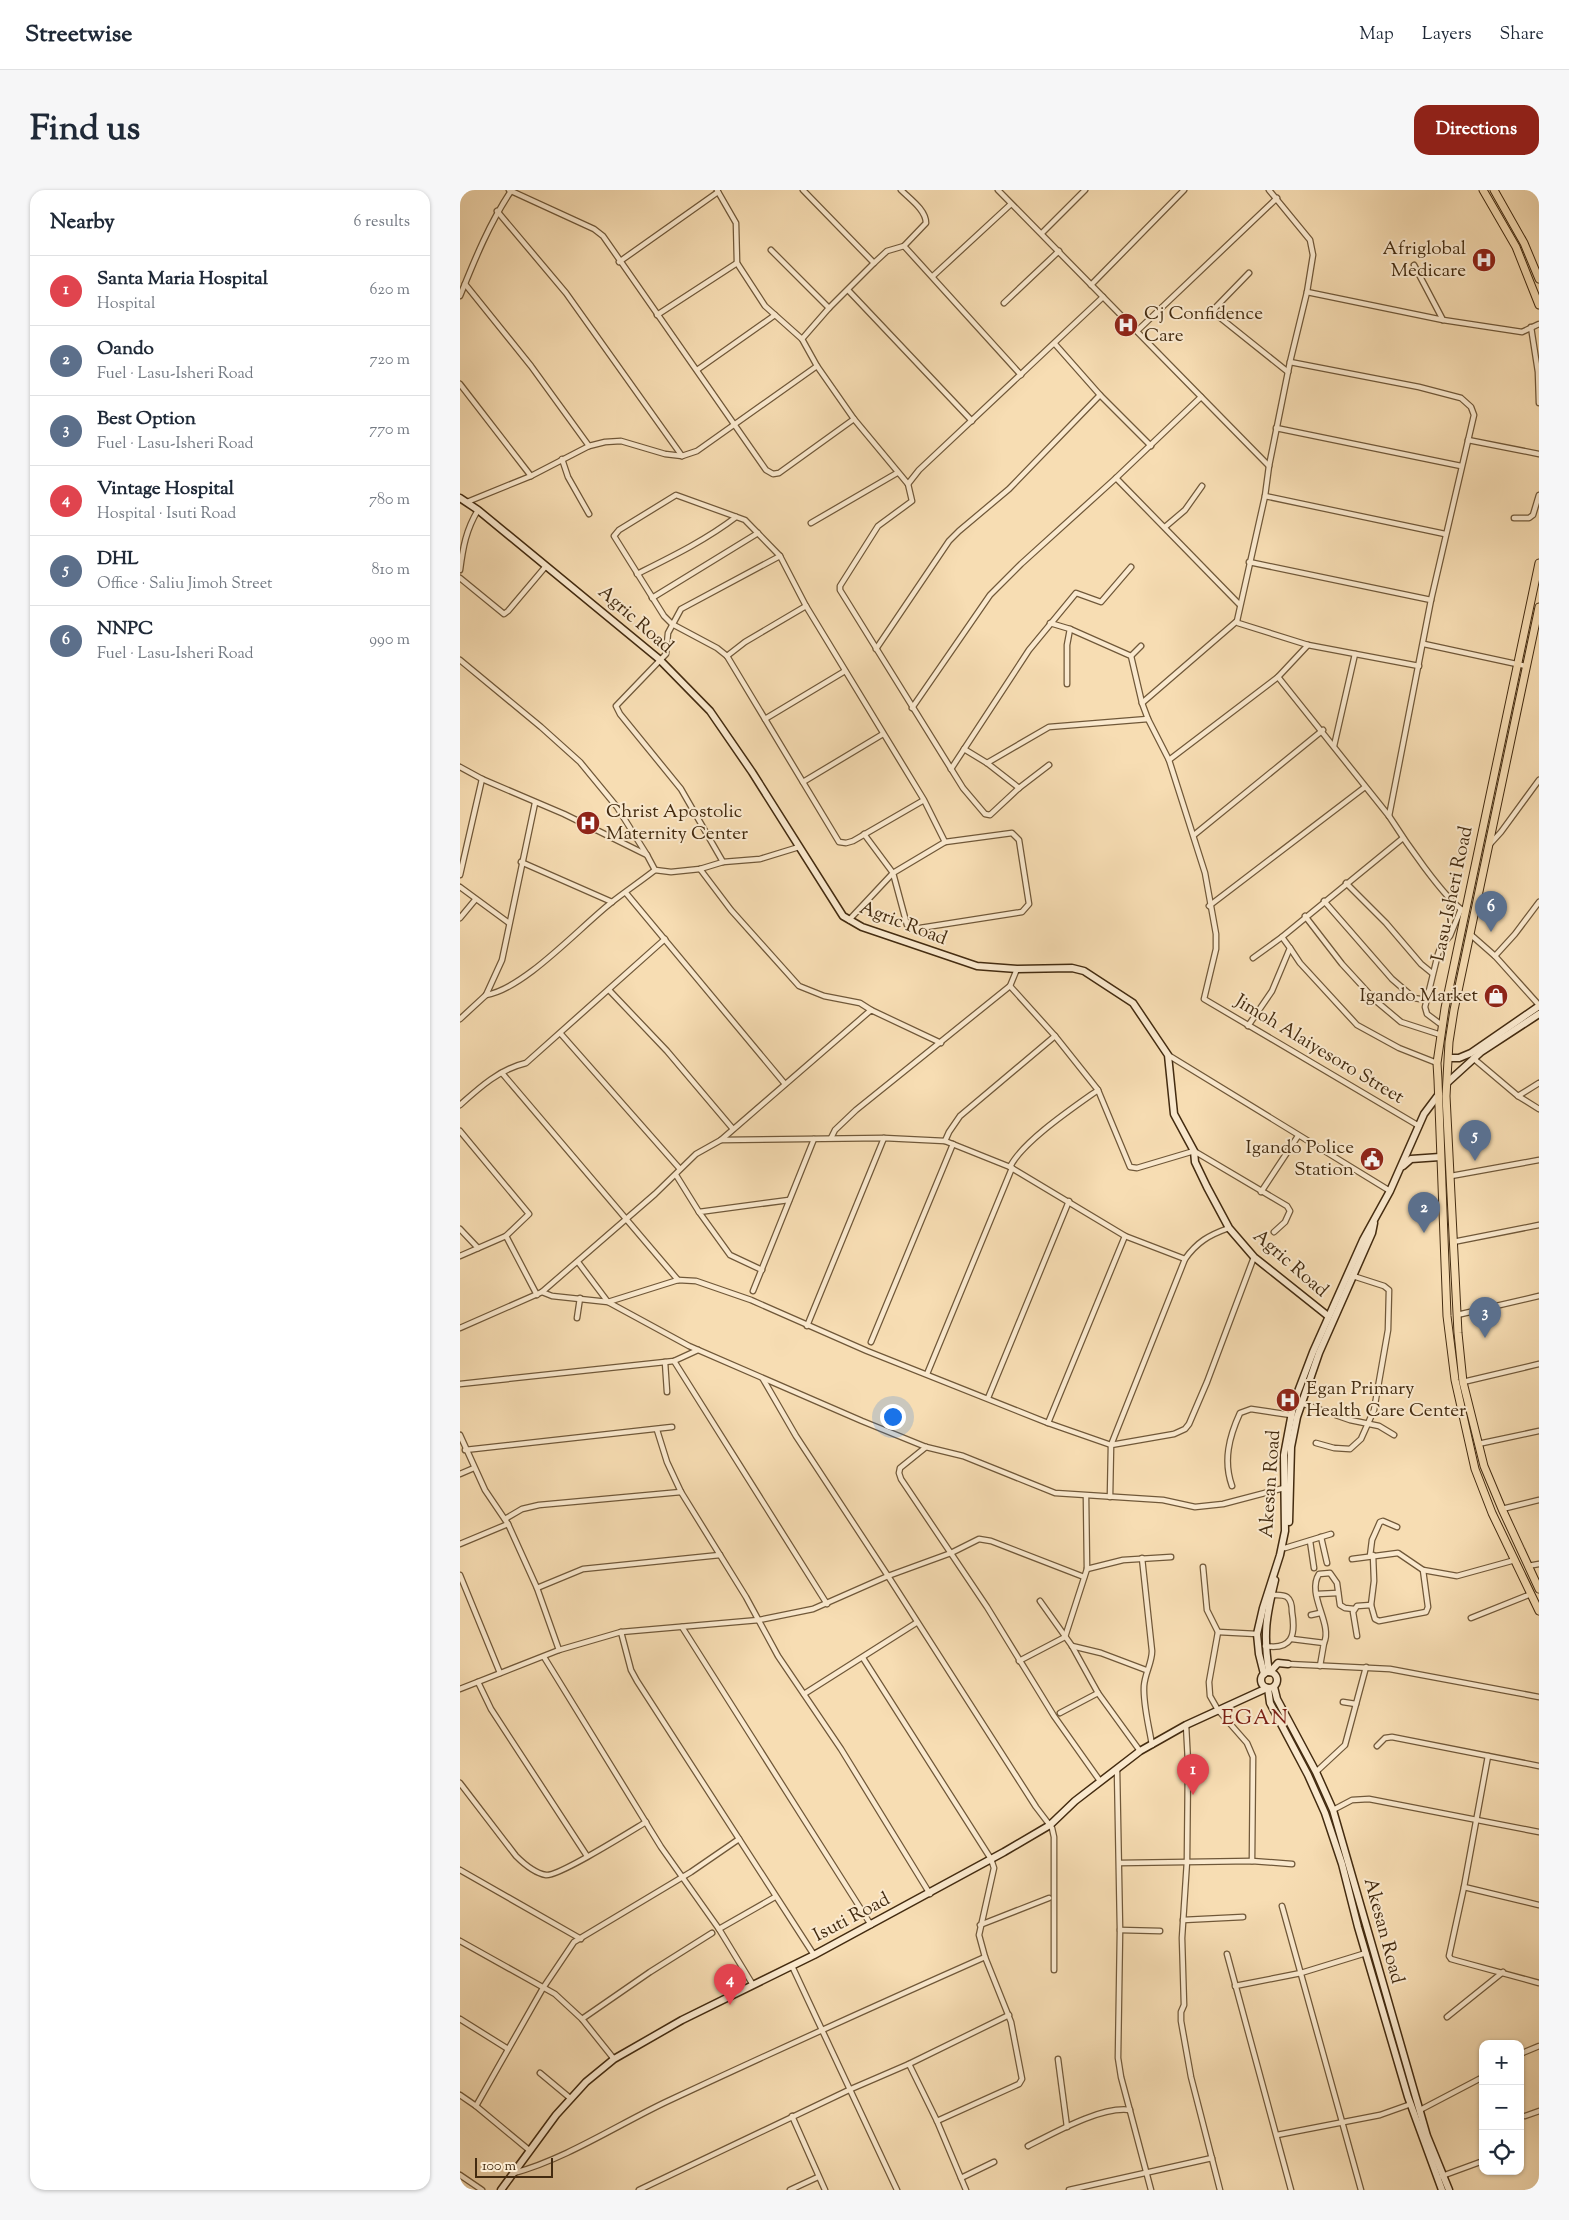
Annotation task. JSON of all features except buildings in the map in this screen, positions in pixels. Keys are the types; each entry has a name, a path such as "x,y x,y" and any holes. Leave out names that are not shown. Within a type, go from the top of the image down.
{"main road":[{"path":"1483,190 1516,247 1539,305"},
{"path":"1494,190 1524,243 1539,280"},
{"name":"Lasu-Isheri Road","path":"1539,562 1463,910 1437,1063 1447,1316 1457,1397 1475,1469 1492,1513 1539,1610"},
{"name":"Lasu-Isheri Road","path":"1539,607 1454,1010 1448,1058 1446,1096 1457,1315 1463,1382 1478,1444 1502,1509 1539,1589"}],"street":[{"path":"460,296 478,251 497,211 510,190 594,229 607,240 619,262 766,470 773,474 779,473 854,419"},
{"path":"803,190 874,263"},
{"path":"802,339 829,308 874,263 888,251 904,246 926,223 922,211 901,190"},
{"path":"998,190 1269,466"},
{"path":"1042,234 1085,190"},
{"path":"1091,284 1184,190"},
{"path":"1142,703 1237,621 1239,604 1265,496 1276,428 1307,292 1313,255 1312,244 1269,190"},
{"path":"619,262 717,191 736,223 737,263 765,306 802,339 817,366 854,419 908,484 912,497 910,504 878,526 840,586 840,590 951,768 968,794 987,815 1049,765"},
{"path":"1137,331 1277,198"},
{"path":"933,276 1011,204"},
{"path":"497,211 566,293 682,456"},
{"path":"904,246 1021,375"},
{"path":"772,250 829,308"},
{"path":"1004,302 1059,251"},
{"path":"657,315 737,263"},
{"path":"1414,265 1443,320"},
{"path":"1249,273 1216,306 1214,311 1288,372"},
{"path":"465,284 531,366 589,446"},
{"path":"848,290 972,421"},
{"path":"1307,292 1443,320 1522,332 1539,324"},
{"path":"908,484 1103,297"},
{"path":"697,370 775,316"},
{"path":"1531,327 1538,372 1537,392 1539,403"},
{"path":"1055,344 1100,395 1150,446"},
{"path":"1290,362 1419,387 1464,399 1472,408 1474,415 1431,600 1424,644 1389,816"},
{"path":"467,502 531,476 589,446 605,442 621,442 665,454 682,456 697,451 817,366"},
{"path":"460,384 531,476"},
{"path":"876,649 949,542 959,531 1009,489 1100,395"},
{"path":"912,708 990,595 1201,397"},
{"path":"1276,428 1461,466"},
{"path":"1468,440 1539,454"},
{"path":"562,459 568,477 590,514"},
{"path":"812,523 897,473"},
{"path":"1116,478 1239,604"},
{"path":"1165,527 1185,510 1202,486"},
{"path":"924,800 846,844 839,842 727,656 717,648 672,624 664,616 614,536 619,530 676,495 745,520 780,556 806,606 924,800 945,842"},
{"path":"1514,518 1528,518 1533,515 1539,495"},
{"path":"1265,496 1445,534"},
{"name":"Agric Road","path":"460,498 478,510 659,659 717,720 766,794 838,910 849,920 862,927 987,968 1072,968 1084,971 1138,1008 1168,1055 1172,1107 1194,1151 1195,1162 1229,1228 1254,1257 1328,1316"},
{"path":"460,570 468,526 478,510"},
{"path":"637,574 690,546 736,517"},
{"path":"652,598 758,533"},
{"path":"723,862 681,790 618,710 618,702 666,654 668,633 681,609 780,556"},
{"path":"1250,562 1431,600"},
{"path":"460,578 504,614 546,566"},
{"path":"951,768 1029,650 1076,593 1101,602 1131,567"},
{"path":"727,656 744,642 806,606"},
{"path":"1237,621 1308,645 1419,666"},
{"path":"1050,623 1070,629 1131,656"},
{"path":"1067,684 1067,644 1070,629"},
{"path":"1424,644 1526,666"},
{"path":"1170,760 1278,677 1308,645"},
{"path":"1131,656 1141,646"},
{"path":"1334,746 1355,654"},
{"path":"1131,656 1142,703 1148,719 1170,760 1194,835 1205,873 1209,906"},
{"path":"460,660 580,762 617,807 655,870"},
{"path":"766,719 845,671"},
{"path":"1278,677 1323,730 1389,816 1403,838 1463,910 1450,936 1441,946 1426,1000 1427,1014 1442,1026"},
{"path":"987,763 1048,727 1148,719"},
{"path":"1194,835 1323,730"},
{"path":"803,782 883,734"},
{"path":"964,749 987,763 1019,788"},
{"path":"460,766 482,780 564,814 647,855"},
{"path":"460,875 482,780"},
{"path":"1490,844 1539,780"},
{"path":"1209,906 1365,787"},
{"path":"460,1019 486,995 502,960 521,862 535,803"},
{"path":"849,920 893,873 945,842 1002,834 1016,834 1019,840 1030,904 1022,912 911,928 907,924 893,873 864,834"},
{"path":"1253,958 1282,937 1304,916 1403,838"},
{"path":"486,995 506,989 552,954 612,902 655,870 670,872 700,869 723,862 760,859 799,847"},
{"path":"521,862 612,902"},
{"path":"700,869 731,910 799,986 824,996 860,1003 941,1043"},
{"path":"1346,883 1386,923 1421,964 1432,973"},
{"path":"460,887 475,900 509,923"},
{"path":"626,893 785,1084"},
{"path":"460,918 475,900"},
{"path":"1324,901 1392,979 1414,998 1426,1000"},
{"path":"1495,956 1515,934 1539,902"},
{"name":"Jimoh Alaiyesoro Street","path":"1209,906 1216,934 1216,949 1204,998 1248,1026 1419,1126"},
{"path":"1304,916 1342,964 1400,1022 1441,1035"},
{"path":"1448,1058 1459,1058 1471,1053 1539,1006 1495,956 1470,934"},
{"path":"1282,937 1300,963 1357,1025 1399,1048 1437,1063"},
{"path":"460,1105 489,1079 514,1066 526,1063 561,1034 665,939"},
{"path":"1248,1026 1272,991 1290,948"},
{"path":"831,1138 835,1130 856,1110 1010,986 1017,969"},
{"path":"1010,986 1055,1036 1098,1090 1130,1167 1137,1168 1194,1151 1287,1206 1290,1211 1285,1222 1274,1232"},
{"path":"609,990 667,1051 733,1129"},
{"path":"460,1328 540,1294 676,1175 696,1154 720,1140 871,1010"},
{"path":"1448,1082 1473,1058 1539,1014"},
{"path":"561,1034 680,1169"},
{"path":"945,1141 960,1116 1055,1036"},
{"path":"1168,1055 1390,1191"},
{"path":"1473,1058 1518,1096 1539,1109"},
{"path":"502,1073 678,1280"},
{"path":"1518,1096 1539,1084"},
{"path":"927,1374 1014,1158 1052,1123 1098,1090"},
{"name":"Akesan Road","path":"1269,1672 1264,1661 1258,1634 1263,1608 1280,1555 1285,1531 1284,1488 1291,1415 1300,1386 1328,1316 1363,1240 1390,1191 1419,1126 1439,1094"},
{"path":"460,1131 529,1214 506,1236 460,1256"},
{"path":"1261,1192 1298,1136"},
{"path":"720,1140 884,1138 945,1141 1011,1168 1125,1236 1184,1259"},
{"path":"807,1326 884,1138"},
{"path":"753,1291 814,1140"},
{"path":"872,1342 953,1144"},
{"path":"1400,1169 1411,1159 1440,1157"},
{"path":"1451,1176 1539,1160"},
{"path":"676,1175 699,1212 730,1255 762,1270"},
{"path":"699,1212 789,1200"},
{"path":"988,1398 1069,1202"},
{"name":"Akesan Road","path":"1264,1661 1264,1635 1271,1595 1285,1548 1289,1514 1288,1446 1319,1354 1372,1233 1375,1219"},
{"path":"1453,1242 1539,1225"},
{"path":"1110,1497 1111,1445 1184,1259 1201,1240 1229,1228"},
{"path":"460,1229 478,1248"},
{"path":"506,1236 540,1294"},
{"path":"1048,1423 1125,1236"},
{"path":"608,1302 678,1280 696,1281 750,1300 807,1326 1048,1423 1111,1445 1174,1434 1189,1424 1207,1382 1254,1257"},
{"path":"578,1262 608,1302"},
{"path":"1316,1443 1334,1448 1350,1449 1358,1444 1374,1410 1388,1330 1389,1290 1384,1286 1353,1276"},
{"path":"540,1294 608,1302 698,1350 764,1379 926,1447 963,1456 1049,1492 1163,1500 1195,1507 1223,1504 1284,1488"},
{"path":"1457,1315 1539,1296"},
{"path":"577,1318 580,1298"},
{"path":"460,1384 674,1361 698,1350"},
{"path":"674,1361 828,1604"},
{"path":"665,1362 667,1392"},
{"path":"1463,1382 1539,1364"},
{"path":"764,1379 796,1436 1036,1807 1050,1825 1054,1837 1054,1970"},
{"path":"1301,1403 1350,1420 1369,1424 1394,1435"},
{"path":"1232,1486 1228,1475 1227,1457 1240,1413 1251,1409 1291,1415"},
{"path":"465,1450 672,1427"},
{"path":"657,1430 667,1462 681,1492 759,1620 778,1656 930,1894"},
{"path":"1478,1444 1539,1431"},
{"path":"460,1435 474,1468 508,1524 538,1588 559,1650"},
{"path":"926,1447 900,1468 898,1473 987,1607 1054,1716 1100,1781"},
{"path":"460,1474 474,1468"},
{"path":"504,1519 522,1509 539,1506 681,1492"},
{"path":"1019,1661 1065,1637 1087,1569 1086,1496"},
{"path":"1502,1509 1539,1500"},
{"path":"1397,1527 1380,1522 1372,1540 1371,1556 1374,1581 1370,1605 1375,1619 1379,1622 1426,1612 1428,1607 1423,1570"},
{"path":"460,1544 508,1524"},
{"path":"1285,1548 1331,1534"},
{"path":"1321,1537 1327,1563"},
{"path":"460,1689 559,1650 621,1632 759,1620 828,1604 888,1576 951,1553 971,1542 986,1539 1084,1577"},
{"path":"1310,1540 1314,1568"},
{"path":"1352,1559 1398,1553 1423,1570 1457,1576 1515,1560"},
{"path":"538,1588 583,1569 720,1555"},
{"path":"1087,1569 1116,1561 1171,1557"},
{"path":"1142,1558 1152,1651 1151,1662 1146,1670 1145,1701 1152,1745"},
{"path":"1528,1566 1539,1564"},
{"path":"1202,1567 1207,1610 1218,1632 1208,1689 1218,1710 1247,1743 1252,1757 1252,1861"},
{"path":"1320,1666 1326,1631 1320,1613 1317,1594 1316,1579 1319,1574 1323,1572 1330,1573 1337,1583 1342,1607 1354,1609 1357,1606 1370,1605"},
{"path":"460,1576 500,1673"},
{"path":"1317,1594 1338,1594"},
{"path":"1471,1618 1531,1594"},
{"path":"1271,1595 1285,1596 1290,1600 1294,1620 1292,1639"},
{"path":"1040,1601 1072,1646 1098,1693 1140,1751"},
{"path":"1354,1609 1356,1636"},
{"path":"1310,1615 1320,1613"},
{"path":"804,1694 916,1623"},
{"path":"682,1627 871,1925"},
{"path":"621,1632 634,1676 814,1955"},
{"path":"1218,1632 1258,1634"},
{"path":"1265,1646 1276,1648 1292,1639 1324,1643"},
{"path":"1072,1646 1101,1653 1146,1670"},
{"path":"544,1657 664,1853 719,1929 753,1984"},
{"path":"863,1658 991,1859 994,1874 979,1935 985,1957 1009,2015 1022,2079 1019,2084 937,2121"},
{"path":"1269,1672 1277,1682 1267,1686 1261,1678 1278,1663 1366,1667 1404,1671 1539,1697"},
{"path":"1316,1772 1344,1747 1366,1667"},
{"path":"478,1682 491,1709 586,1856"},
{"name":"Akesan Road","path":"1267,1686 1277,1699 1316,1772 1333,1810 1420,2110 1442,2176 1449,2190"},
{"name":"Akesan Road","path":"1267,1686 1270,1703 1308,1775 1325,1813 1342,1864 1366,1953 1411,2104 1442,2190"},
{"name":"Isuti Road","path":"501,2190 529,2150 570,2098 601,2068 614,2059 682,2020 814,1955 930,1894 1050,1825 1100,1781 1140,1751 1186,1725 1267,1686"},
{"path":"1060,1713 1098,1693"},
{"path":"1270,1703 1277,1699"},
{"path":"1343,1702 1356,1704"},
{"path":"1186,1725 1188,1762 1187,1861 1183,1920 1184,2005 1181,2012 1181,2021 1186,2057 1220,2190"},
{"path":"1377,1746 1384,1738 1392,1737 1539,1766"},
{"path":"1488,1756 1464,1887 1449,1956 1458,1962 1503,1972 1539,1983"},
{"path":"1117,1769 1120,1863 1118,2058 1151,2190"},
{"path":"460,1783 499,1836 527,1866 550,1875 646,1822"},
{"path":"1333,1810 1352,1800 1369,1799 1539,1832"},
{"path":"476,2106 568,1948 574,1942 682,1877 739,1839"},
{"path":"1120,1863 1252,1861 1292,1864"},
{"path":"460,1870 581,1939"},
{"path":"1464,1887 1539,1905"},
{"path":"719,1929 775,1897"},
{"path":"980,1925 1049,1898"},
{"path":"1282,1906 1361,2190"},
{"path":"1183,1920 1243,1917"},
{"path":"1120,1930 1160,1931"},
{"path":"582,2019 650,1972 712,1933"},
{"path":"460,1941 555,1994 582,2019 614,2059"},
{"path":"1236,1986 1301,1973 1366,1953"},
{"path":"1227,1954 1291,2190"},
{"path":"514,2173 553,2159 638,2115 985,1957"},
{"path":"792,1966 851,2088 897,2190"},
{"path":"1447,2017 1503,1972"},
{"path":"639,2190 851,2088 909,2064 1009,2015"},
{"path":"460,2019 508,2049"},
{"path":"1524,2052 1539,2046"},
{"path":"1058,2059 1067,2127"},
{"path":"909,2064 937,2121 966,2190"},
{"path":"540,2073 570,2098"},
{"path":"1420,2110 1479,2079"},
{"path":"460,2095 529,2150"},
{"path":"1277,2136 1380,2115 1411,2104"},
{"path":"1028,2146 1067,2127 1115,2110 1130,2110"},
{"path":"1525,2116 1539,2111"},
{"path":"792,2116 825,2190"},
{"path":"1069,2190 1212,2158"},
{"path":"961,2178 994,2162"},
{"path":"1442,2176 1479,2162"},
{"path":"460,2176 482,2190"},
{"path":"790,2190 818,2176"}],"place":[{"name":"Afriglobal Medicare","path":"1484,260"},
{"name":"Cj Confidence Care","path":"1126,325"},
{"name":"Christ Apostolic Maternity Center","path":"588,823"},
{"name":"NNPC","path":"1491,932"},
{"name":"Igando Market","path":"1496,996"},
{"name":"Igando Police Station","path":"1372,1159"},
{"name":"DHL","path":"1475,1161"},
{"name":"Oando","path":"1424,1233"},
{"name":"Best Option","path":"1485,1338"},
{"name":"Egan Primary Health Care Center","path":"1288,1400"},
{"name":"Santa Maria Hospital","path":"1193,1795"},
{"name":"Vintage Hospital","path":"730,2005"}],"district":[{"name":"EGAN","path":"1255,1719"}]}
